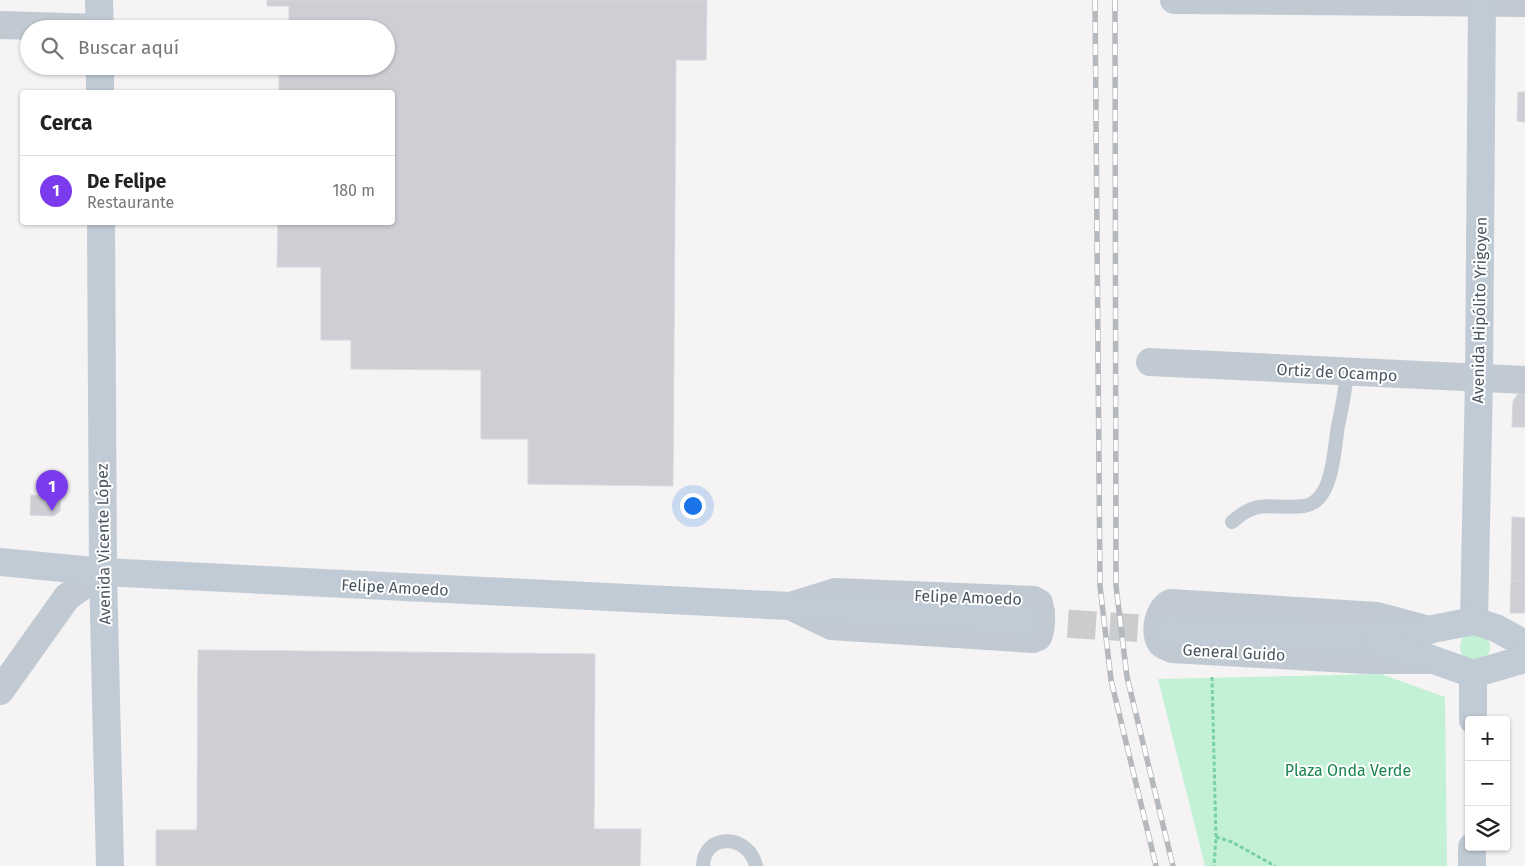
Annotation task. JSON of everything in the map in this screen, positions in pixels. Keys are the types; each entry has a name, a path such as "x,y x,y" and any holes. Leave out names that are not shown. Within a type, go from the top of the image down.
{"main road":[{"path":"100,0 100,20"},
{"name":"Avenida Hipólito Yrigoyen","path":"1474,621 1479,378 1482,2"},
{"path":"100,75 100,90"},
{"name":"Avenida Vicente López","path":"101,225 103,572 110,866"},
{"name":"Felipe Amoedo","path":"0,562 103,572 790,606 1026,621"},
{"name":"General Guido","path":"1166,630 1357,638 1429,630 1474,621 1496,628 1525,644"},
{"name":"General Guido","path":"1357,638 1434,660 1473,674"},
{"path":"1473,716 1473,674 1525,659"},
{"path":"1472,851 1472,866"}],"street":[{"path":"1174,0 1525,3"},
{"path":"0,25 20,26"},
{"name":"Ortiz de Ocampo","path":"1150,362 1347,373 1525,380"},
{"path":"0,691 67,597 103,572"},
{"name":"Felipe Amoedo","path":"834,592 1034,600 1040,603 1041,608 1040,632 1038,637 1033,639 831,626 790,606 834,592"},
{"name":"General Guido","path":"1429,630 1377,616 1171,603 1166,605 1160,614 1159,637 1162,643 1172,649 1405,661 1434,660"}],"lane":[{"path":"1232,522 1244,512 1257,506 1306,506 1318,498 1333,466 1347,373"},
{"path":"703,866 704,857 708,850 714,844 727,841 740,843 749,850 756,866"}],"path":[{"path":"1211,651 1216,837 1214,866"},
{"path":"1216,837 1232,842 1275,866"}],"green space":[{"path":"1475,632 1486,636 1490,647 1486,658 1475,662 1464,658 1460,647 1464,636"},
{"name":"Plaza Onda Verde","path":"1381,674 1445,697 1447,866 1205,866 1158,679"}],"building":[{"path":"267,0 707,0 706,60 676,60 673,486 528,484 528,439 481,439 481,370 351,369 351,340 321,340 321,267 277,267 278,225 395,225 395,90 279,90 279,75 395,75 395,20 289,20 289,6 267,6"},
{"path":"1518,92 1525,92 1525,122 1517,121"},
{"path":"1518,394 1525,394 1525,427 1512,427 1513,401"},
{"path":"31,495 61,497 60,511 54,516 30,515"},
{"path":"1512,517 1525,518 1525,581 1511,581"},
{"path":"1511,581 1525,581 1525,613 1510,613"},
{"path":"198,650 595,654 594,829 641,829 640,866 156,866 156,830 197,830"}],"tunnel":[{"path":"1026,621 1167,630"}],"railway":[{"path":"1095,0 1100,586 1111,680 1156,866"},
{"path":"1115,0 1116,586 1127,677 1173,866"}],"place":[{"name":"De Felipe","path":"52,511"}]}
